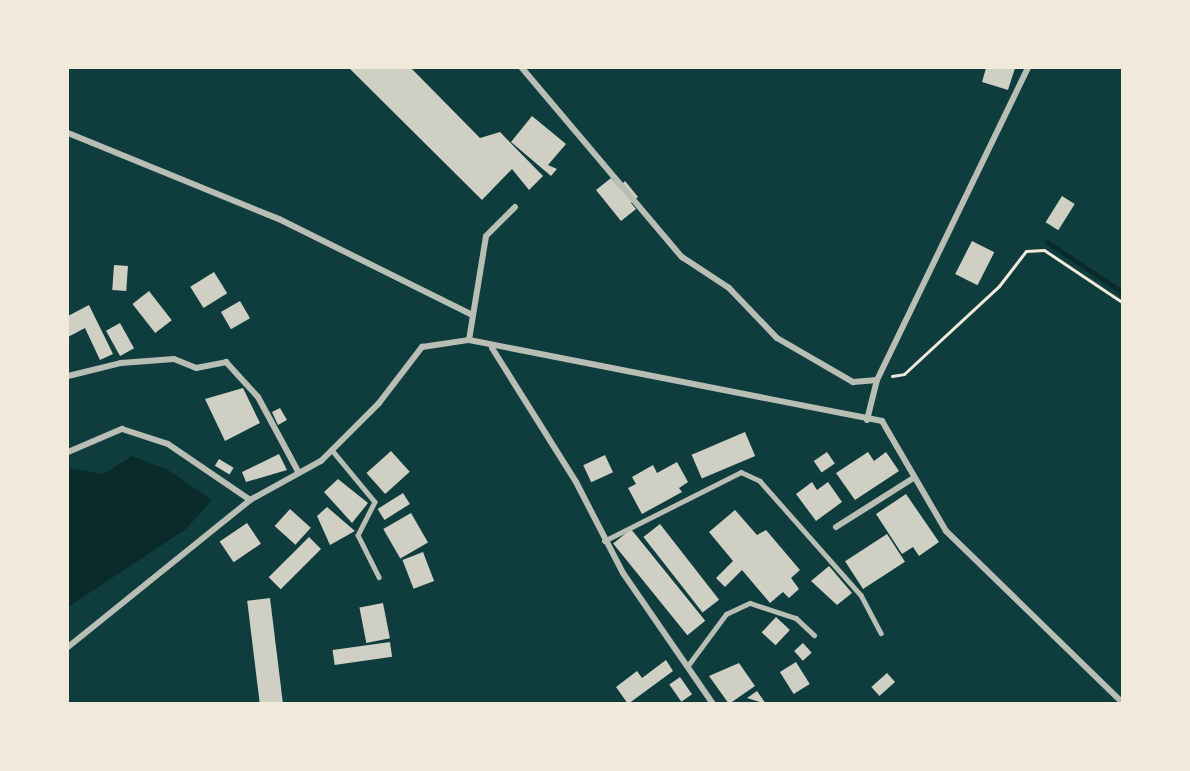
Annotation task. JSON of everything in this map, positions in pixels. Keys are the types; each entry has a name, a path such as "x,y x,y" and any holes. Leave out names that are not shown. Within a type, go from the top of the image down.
{"street":[{"path":"522,68 682,257 729,288 777,338 853,382 877,380"},
{"path":"867,420 877,380 1028,68"},
{"path":"68,134 279,219 472,315"},
{"path":"469,340 486,236 515,207"},
{"path":"68,647 250,500 299,473 332,450 422,347 469,340 492,348 882,421 946,531 1122,702"},
{"path":"492,348 576,482 604,541 690,664 713,704"},
{"path":"68,376 121,363 174,359 196,369 226,362 258,397 299,473"},
{"path":"68,452 122,429 168,444 250,500"},
{"path":"836,527 915,477"}],"lane":[{"path":"332,450 375,502 358,535 380,577"},
{"path":"604,541 741,472 760,481 861,595 881,633"},
{"path":"690,664 726,614 750,603 796,618 814,635"}],"path":[{"path":"877,380 904,374 999,286 1026,252 1044,250 1122,302"}],"water":[{"path":"132,456 168,470 212,500 186,529 68,607 68,468 103,474"}],"building":[{"path":"349,68 411,68 480,138 500,132 543,176 529,190 512,169 482,200"},
{"path":"986,68 1015,68 1008,90 982,82"},
{"path":"532,116 566,144 548,165 557,169 551,176 511,142"},
{"path":"611,178 619,187 625,181 638,197 631,203 636,209 621,221 596,190"},
{"path":"1062,196 1075,204 1058,230 1046,222"},
{"path":"972,241 994,252 977,285 955,274"},
{"path":"114,265 128,266 126,291 112,290"},
{"path":"214,272 227,293 204,308 190,287"},
{"path":"149,291 172,320 155,333 132,304"},
{"path":"240,301 250,318 231,329 221,312"},
{"path":"89,305 113,354 100,360 85,328 68,337 68,316"},
{"path":"120,323 134,348 120,356 106,331"},
{"path":"243,388 260,423 225,441 205,399"},
{"path":"280,408 287,420 278,425 272,412"},
{"path":"745,432 755,456 702,479 692,455"},
{"path":"391,451 410,472 385,494 366,473"},
{"path":"827,452 835,464 822,473 814,461"},
{"path":"868,452 874,461 886,452 899,471 855,500 836,473"},
{"path":"279,454 287,470 246,482 242,472"},
{"path":"605,455 613,472 591,482 583,465"},
{"path":"219,459 234,468 229,475 215,466"},
{"path":"677,462 688,482 679,488 682,492 642,514 628,488 636,484 632,477 653,465 657,473"},
{"path":"338,479 368,503 352,523 324,492"},
{"path":"812,482 817,490 828,482 842,502 816,521 796,494"},
{"path":"403,493 410,504 384,520 378,509"},
{"path":"906,494 939,542 919,556 913,547 902,554 876,514"},
{"path":"327,507 355,531 330,545 317,516"},
{"path":"290,509 311,528 295,545 275,526"},
{"path":"735,510 757,535 766,530 800,570 791,578 799,589 789,598 783,592 770,603 742,570 725,587 716,578 733,561 709,532"},
{"path":"411,513 428,542 400,558 383,529"},
{"path":"247,523 261,544 234,562 220,541"},
{"path":"660,524 719,600 703,613 643,537"},
{"path":"631,529 705,621 687,635 613,543"},
{"path":"887,534 905,562 863,589 845,561"},
{"path":"309,537 321,549 281,589 269,577"},
{"path":"423,552 434,581 414,589 402,560"},
{"path":"829,566 852,593 837,605 811,581"},
{"path":"270,598 283,704 260,704 247,601"},
{"path":"383,603 390,638 366,643 359,608"},
{"path":"776,617 790,630 776,645 762,632"},
{"path":"390,642 392,657 335,665 333,650"},
{"path":"803,643 812,653 803,661 794,651"},
{"path":"666,660 673,671 628,704 616,687 637,671 642,678"},
{"path":"796,662 810,684 794,694 780,672"},
{"path":"739,663 755,686 729,704 709,676"},
{"path":"887,673 895,682 879,696 871,687"},
{"path":"680,677 692,694 681,702 669,684"},
{"path":"757,691 766,704 747,698"}],"waterway":[{"path":"1047,242 1122,292"}]}
